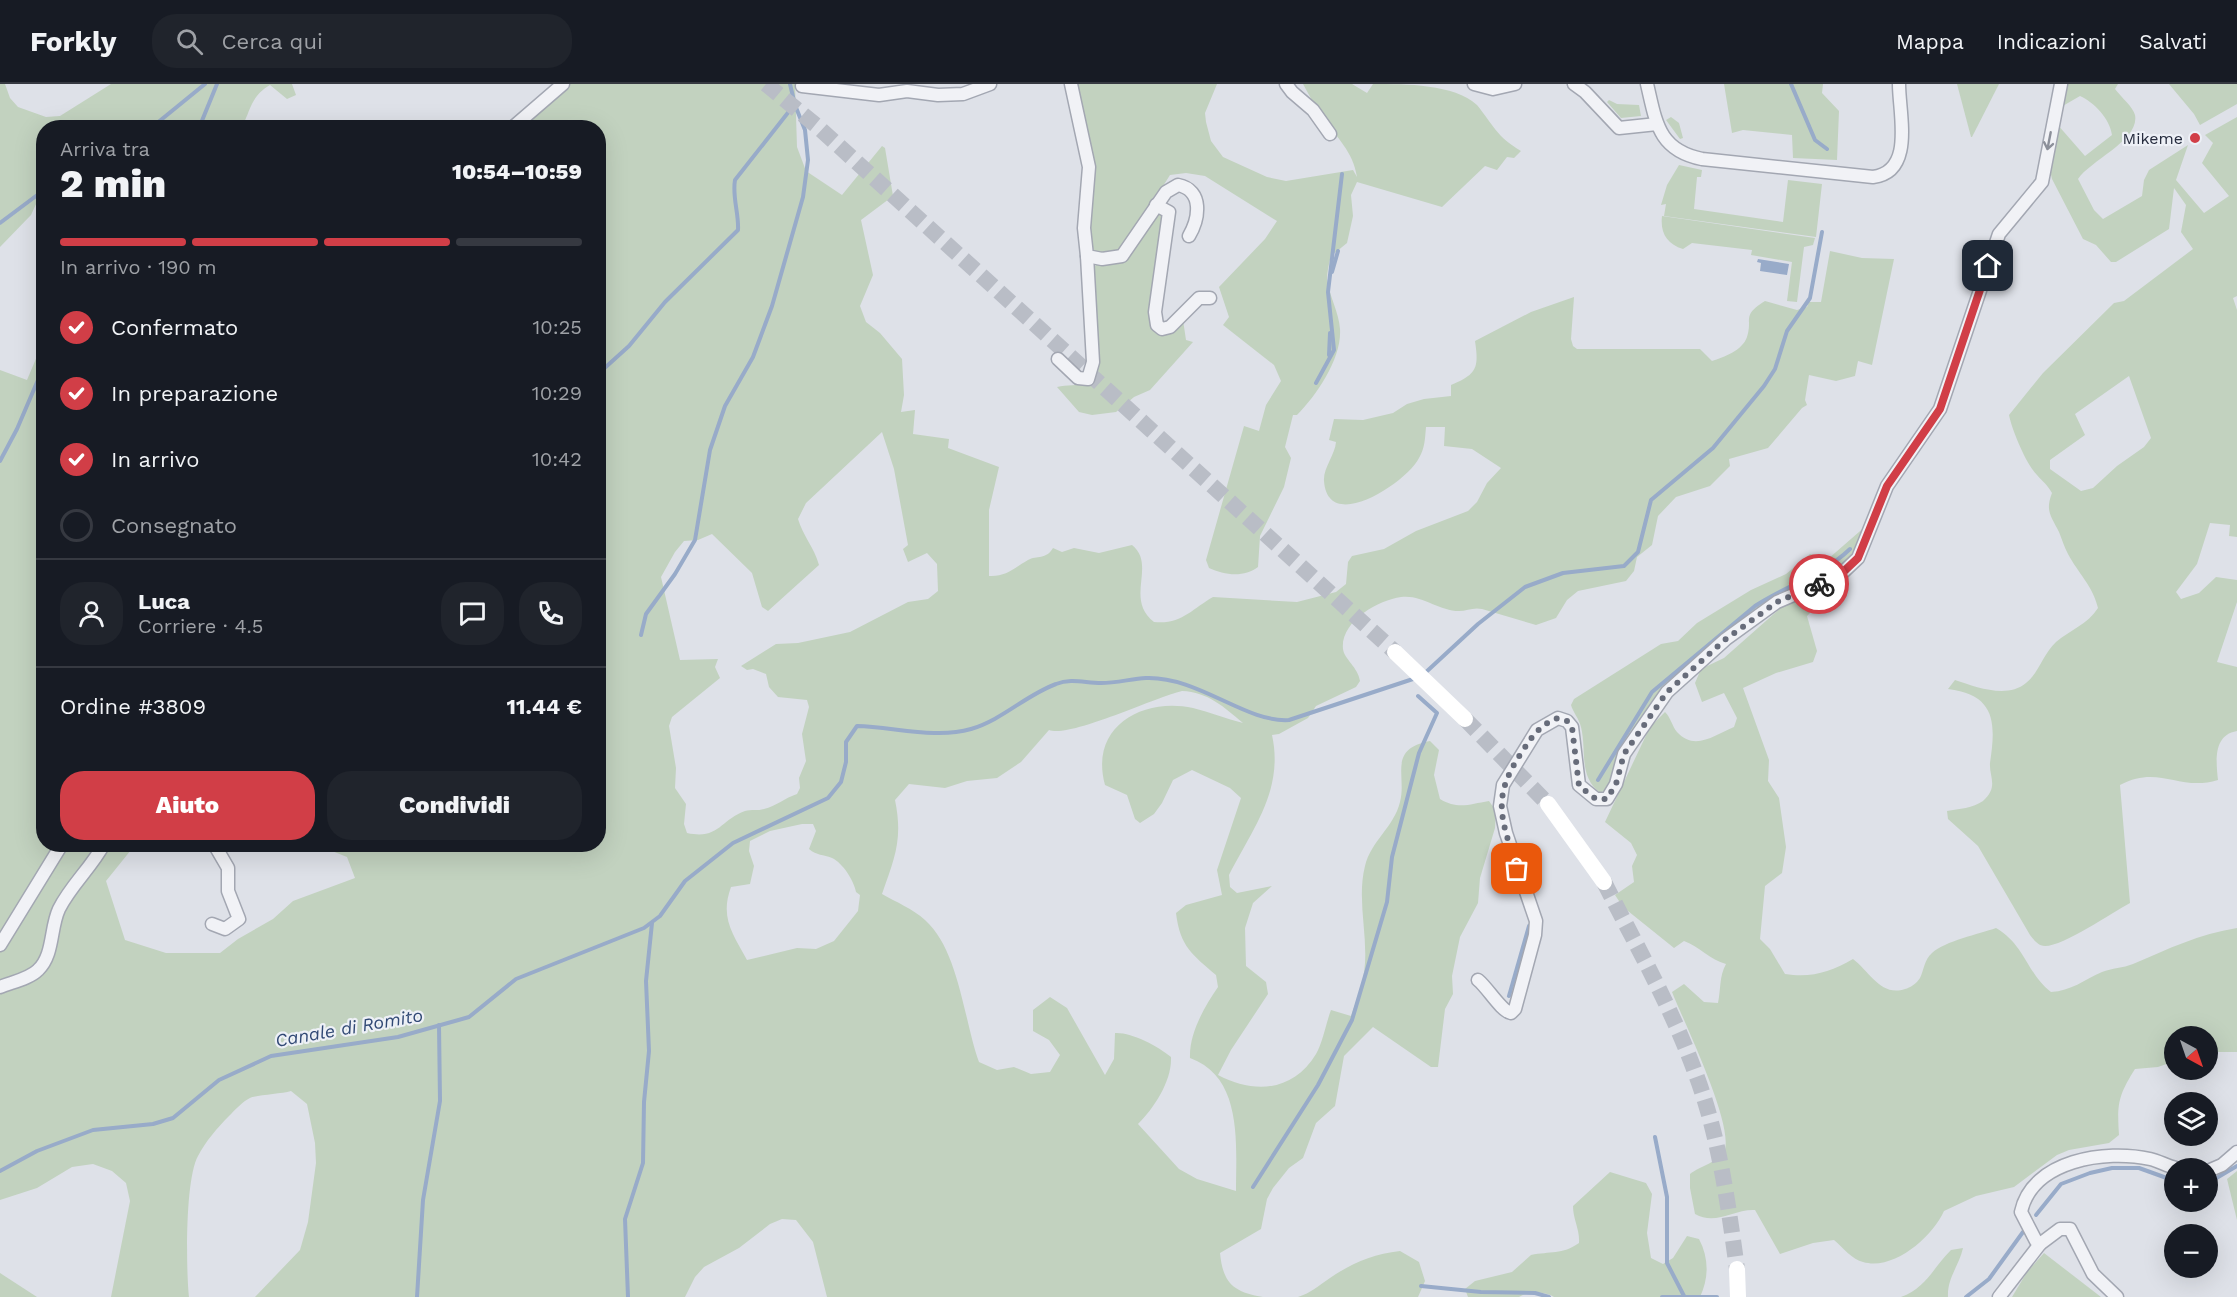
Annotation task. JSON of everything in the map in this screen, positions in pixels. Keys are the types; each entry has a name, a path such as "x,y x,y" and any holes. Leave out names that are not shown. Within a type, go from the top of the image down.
{"main road":[{"path":"1395,652 1465,719"},
{"path":"1548,804 1604,882"},
{"path":"1737,1269 1738,1297"}],"street":[{"path":"521,120 563,84"},
{"path":"801,86 879,95 907,91 938,95 963,94 990,84"},
{"path":"1058,359 1078,378 1088,379 1093,362 1084,228 1089,167 1071,84"},
{"path":"1286,84 1313,110 1330,134"},
{"path":"1474,84 1493,89 1515,84"},
{"path":"1574,84 1585,92 1619,128 1657,124"},
{"path":"1647,84 1657,124 1665,140 1677,151 1690,156 1873,177 1885,176 1893,170 1901,148 1899,84"},
{"path":"1478,980 1496,997 1502,1009 1511,1012 1515,1009 1535,935 1536,921 1520,877 1500,806 1507,775 1537,730 1558,718 1567,721 1572,727 1579,786 1596,799 1607,799 1616,784 1624,754 1667,692 1726,639 1777,602 1840,575 1852,566 1866,543 1887,486 1940,409 1999,234 2042,182 2061,84"},
{"path":"1087,256 1102,259 1122,256 1156,205 1173,186 1182,186 1190,190 1199,214 1189,236"},
{"path":"1156,205 1169,212 1155,312 1157,325 1162,329 1170,327 1199,298 1210,298"},
{"path":"0,945 57,852"},
{"path":"0,987 38,970 49,951 58,911 99,852"},
{"path":"212,924 225,929 238,919 228,891 228,868 219,852"},
{"path":"2218,1167 2237,1152"},
{"path":"2038,1242 2021,1212 2023,1201 2032,1186 2077,1161 2122,1156 2149,1158 2164,1164"},
{"path":"2003,1296 2038,1242 2060,1229 2070,1229 2093,1274 2117,1297"}],"green space":[{"path":"0,84 5,84 10,98 18,107 46,117 60,116 111,84 292,84 296,95 287,99 270,85 264,89 255,98 245,120 36,120 36,204 31,215 0,247"},
{"path":"568,84 795,84 797,147 806,171 842,195 882,146 885,148 893,196 861,220 873,275 860,306 866,322 880,333 902,359 904,395 901,412 915,410 913,434 949,439 948,448 999,467 989,510 989,576 1005,573 1028,560 1044,556 1053,548 1062,552 1074,548 1099,553 1132,545 1139,553 1142,562 1141,603 1145,613 1154,622 1179,619 1213,597 1297,602 1336,592 1346,584 1348,562 1352,556 1384,549 1416,531 1468,511 1477,502 1487,483 1501,468 1472,449 1444,446 1445,427 1426,427 1419,458 1412,468 1385,490 1353,504 1339,504 1329,496 1324,481 1325,471 1336,442 1329,440 1334,419 1363,420 1393,413 1407,404 1424,399 1451,396 1451,385 1466,377 1474,369 1477,358 1475,341 1531,312 1574,297 1571,339 1573,346 1577,349 1700,349 1712,361 1732,353 1745,342 1749,331 1750,314 1765,301 1797,310 1807,307 1809,302 1821,302 1830,251 1862,258 1894,259 1872,365 1858,361 1855,376 1836,381 1809,375 1805,400 1807,405 1768,448 1729,459 1730,466 1710,486 1676,497 1658,516 1652,545 1637,557 1634,571 1626,581 1578,591 1567,600 1556,618 1536,625 1482,609 1452,610 1416,598 1401,597 1382,603 1354,621 1344,639 1344,653 1359,676 1360,681 1356,687 1316,706 1308,718 1279,734 1272,735 1275,755 1270,791 1256,825 1229,875 1230,887 1237,893 1272,886 1253,903 1245,928 1246,966 1266,982 1268,994 1231,1050 1218,1075 1232,1081 1259,1087 1272,1086 1296,1076 1307,1067 1316,1054 1331,1010 1351,1016 1364,970 1362,890 1365,866 1372,849 1397,811 1402,792 1403,757 1408,750 1430,741 1439,750 1434,775 1440,799 1458,805 1489,801 1496,811 1495,828 1480,878 1478,903 1460,937 1452,976 1453,994 1445,1009 1438,1067 1431,1067 1373,1027 1344,1056 1335,1106 1316,1123 1303,1158 1289,1168 1273,1188 1267,1199 1261,1229 1220,1253 1224,1272 1231,1284 1244,1292 1263,1297 827,1297 813,1242 796,1220 782,1219 770,1224 739,1248 704,1267 695,1277 685,1297 255,1297 300,1250 308,1222 316,1163 315,1143 307,1104 291,1091 253,1097 245,1101 216,1130 198,1156 189,1204 187,1267 189,1297 111,1297 130,1201 126,1183 112,1171 93,1164 72,1167 37,1188 0,1200 0,370 27,380 36,359 36,852 129,852 106,881 125,940 166,953 220,953 238,939 273,919 293,901 355,878 347,857 334,852 606,852 606,120 529,120","holes":["882,432 894,469 908,545 903,549 908,562 927,553 937,564 938,591 928,599 908,602 850,632 798,643 776,644 741,666 747,670 753,669 766,674 769,687 778,697 807,700 809,707 802,734 806,761 799,778 800,788 797,794 773,806 762,810 747,810 706,834 687,833 684,824 686,804 675,788 676,768 669,726 672,717 720,678 715,667 718,659 680,660 661,577 675,552 684,541 698,540 712,534 752,573 762,607 768,611 819,565 798,519 806,503","1182,691 1208,697 1243,723 1193,708 1155,707 1139,712 1112,732 1105,747 1102,765 1105,785 1127,795 1135,819 1140,823 1154,814 1173,780 1192,770 1230,788 1241,798 1217,870 1222,895 1186,905 1176,913 1184,942 1194,956 1216,975 1218,987 1198,1021 1190,1049 1190,1058 1207,1067 1220,1080 1228,1096 1235,1133 1236,1191 1197,1179 1179,1169 1138,1124 1161,1094 1171,1066 1171,1057 1152,1044 1136,1037 1115,1033 1114,1059 1105,1075 1067,1008 1050,997 1033,1010 1033,1031 1049,1040 1060,1055 1050,1072 1031,1074 1014,1067 997,1070 979,1062 959,987 946,949 925,920 882,894 891,869 898,837 895,800 909,784 945,788 967,781 997,778 1021,762 1049,730 1060,731 1093,723","813,824 816,831 809,849 836,860 844,868 856,892 860,895 858,911 834,941 816,949 797,948 747,960 729,925 727,916 731,887 750,884 754,866 749,851 750,841 770,831"]},
{"path":"1075,84 1217,84 1205,113 1211,141 1223,157 1267,177 1286,181 1353,170 1357,177 1348,152 1322,117 1303,84 1352,84 1367,93 1373,84 1414,85 1443,89 1467,98 1477,105 1496,130 1521,151 1514,158 1507,157 1497,170 1485,166 1442,207 1357,182 1351,195 1353,216 1347,243 1331,256 1327,273 1340,329 1337,352 1320,387 1297,415 1293,415 1285,447 1291,458 1284,487 1260,536 1258,567 1247,573 1227,574 1209,568 1206,560 1244,426 1259,431 1266,405 1281,381 1274,365 1223,325 1229,317 1219,287 1265,239 1277,221 1205,176 1186,173 1170,175 1122,251 1108,255 1095,252 1087,239 1092,209 1094,163"},
{"path":"1724,84 1823,84 1822,93 1839,111 1837,160 1793,158 1792,135 1743,130 1732,133"},
{"path":"1957,84 1999,84 1972,137 1971,137"},
{"path":"2064,84 2118,84 2115,89 2134,112 2135,124 2130,133 2078,179 2094,210 2103,219 2142,196 2144,180 2149,170 2188,145 2176,180 2204,213 2229,196 2202,163 2213,143 2205,135 2237,117 2237,296 2233,298 2237,310 2237,537 2229,536 2230,525 2210,523 2197,564 2176,592 2181,599 2199,593 2216,577 2237,580 2237,602 2217,662 2237,667 2237,731 2229,733 2220,743 2217,757 2218,780 2192,783 2146,777 2120,785 2130,903 2064,941 2043,946 2030,935 1978,846 1948,819 1947,811 1979,803 1991,791 1990,763 1993,735 1989,713 1984,705 1976,697 1948,689 1955,680 1991,690 2018,688 2030,679 2056,642 2084,623 2098,608 2093,593 2068,554 2051,517 2049,504 2052,493 2028,463 2016,438 2009,415 2043,373 2114,303 2124,301 2193,249 2181,232 2186,205 2174,188 2169,229 2116,262 2111,262 2096,245 2083,239 2052,179 2049,166 2057,124 2085,156 2112,135 2111,129 2105,117 2096,107 2080,96 2061,107","holes":["2129,376 2151,438 2144,447 2117,466 2093,488 2081,491 2050,469 2050,460 2085,435 2075,414"]},
{"path":"2169,84 2237,84 2237,104 2200,125 2194,114"},
{"path":"1609,100 1617,104 1639,105 1641,116 1621,118 1607,102"},
{"path":"1671,117 1679,123 1683,138 1680,139 1666,120"},
{"path":"1679,165 1702,170 1701,177 1697,177 1694,209 1783,222 1788,180 1822,184 1816,237 1664,216 1666,204 1661,205 1667,185"},
{"path":"1159,212 1163,218 1158,332 1164,335 1183,320 1186,340 1193,342 1150,390 1134,397 1116,412 1092,415 1079,412 1057,387 1087,382 1092,269 1096,265 1115,264 1127,259"},
{"path":"1662,216 1815,238 1813,245 1804,247 1797,302 1787,301 1792,262 1751,255 1752,250 1692,243 1683,249 1666,237 1662,228"},
{"path":"1867,525 1865,534 1843,567 1832,575 1777,594 1676,678 1606,790 1600,793 1593,786 1586,771 1581,727 1571,705 1574,699 1661,644 1678,641 1697,623 1751,590 1786,574 1810,554 1828,559"},
{"path":"1804,594 1810,613 1807,616 1817,651 1813,662 1776,673 1743,688 1769,760 1768,781 1779,798 1786,847 1782,873 1765,886 1760,939 1770,949 1785,974 1820,973 1853,959 1876,982 1889,990 1897,991 1909,988 1919,980 1927,959 1938,949 1953,941 1996,928 2020,950 2036,976 2051,992 2071,987 2102,972 2133,964 2197,938 2237,928 2237,1052 2218,1052 2218,1026 2164,1026 2164,1065 2135,1069 2120,1100 2119,1135 2109,1143 2069,1150 2057,1155 2014,1187 1976,1196 1944,1211 1931,1231 1911,1250 1899,1257 1875,1263 1855,1259 1834,1240 1813,1243 1780,1254 1755,1210 1717,1218 1695,1214 1690,1174 1722,1155 1726,1139 1716,1098 1672,992 1684,984 1704,1002 1718,1003 1721,978 1726,964 1684,941 1674,948 1623,907 1615,895 1634,882 1632,866 1637,855 1631,843 1605,822 1650,727 1665,712 1677,732 1691,741 1706,740 1734,727 1737,718 1724,693 1702,702 1695,683 1701,669 1724,658 1784,605"},
{"path":"2237,1171 2237,1220 2227,1179"},
{"path":"1610,1172 1646,1183 1652,1194 1647,1233 1651,1258 1663,1264 1673,1258 1687,1236 1699,1239 1705,1253 1707,1268 1700,1297 1554,1297 1536,1292 1519,1297 1468,1297 1465,1289 1475,1281 1512,1272 1531,1255 1561,1251 1579,1243 1573,1206"},
{"path":"1963,1248 1949,1284 1948,1297 1901,1297 1923,1283 1951,1250"},
{"path":"1400,1251 1419,1262 1425,1281 1418,1297 1298,1297 1355,1264 1381,1254"},
{"path":"2044,1253 2101,1297 2012,1297 2027,1272"},
{"path":"0,1273 37,1297 0,1297"}],"water":[{"path":"1758,259 1789,264 1787,275 1760,271 1761,263 1757,262"}],"waterway":[{"path":"161,120 205,84"},
{"path":"202,120 217,84"},
{"path":"641,635 646,614 675,574 695,540 710,450 725,406 753,357 772,306 803,197 808,160 805,130 790,84"},
{"name":"Canale di Romito","path":"1791,84 1815,140 1827,149"},
{"path":"606,367 629,346 665,302 738,230 735,180 794,105"},
{"path":"1316,383 1334,350 1328,292 1342,174"},
{"path":"0,223 36,196"},
{"name":"Canale di Romito","path":"1425,673 1478,624 1525,587 1563,573 1624,566 1638,552 1651,500 1713,448 1764,386 1775,369 1787,331 1810,298 1822,232"},
{"path":"1332,272 1338,251"},
{"path":"1329,355 1330,333"},
{"path":"0,461 36,385"},
{"path":"1598,780 1652,692 1755,606 1817,573 1850,549"},
{"name":"Canale di Romito","path":"0,1171 37,1151 93,1130 153,1124 173,1118 219,1080 271,1056 398,1037 469,1017 516,979 644,928 660,916 685,881 733,843 828,798 841,782 846,762 846,742 857,726 929,733 958,732 982,725 1004,714 1034,694 1062,682 1107,683 1146,678 1165,679 1184,684 1256,714 1273,719 1289,720 1416,678"},
{"path":"1253,1187 1318,1085 1352,1020 1387,902 1392,857 1419,753 1437,713 1418,696"},
{"path":"628,1297 625,1219 643,1163 644,1102 649,1051 646,981 652,923"},
{"path":"1509,996 1529,926"},
{"path":"417,1297 423,1200 440,1101 439,1025"},
{"path":"1655,1137 1667,1197 1667,1263 1684,1296"},
{"path":"2218,1177 2237,1166"},
{"path":"2036,1215 2061,1184 2090,1173 2112,1168 2139,1168 2164,1177"},
{"path":"1966,1297 1989,1279 2023,1232"},
{"path":"1421,1286 1481,1292 1535,1293 1549,1297"},
{"path":"1662,1297 1717,1297"}],"tunnel":[{"path":"766,84 818,127 1395,652"},
{"path":"1465,719 1548,804"},
{"path":"1604,882 1664,999 1686,1047 1703,1096 1722,1169 1737,1269"}],"way so far":[{"path":"1517,869 1500,806 1503,785 1507,775 1537,730 1558,718 1567,721 1572,727 1576,776 1579,786 1596,799 1607,799 1616,784 1624,754 1667,692 1726,639 1777,602 1819,584"}],"place":[{"name":"Mikeme","path":"2195,138"}],"route":[{"path":"1819,584 1840,575 1858,558 1875,522 1887,486 1900,463 1940,409 1988,266"}]}
